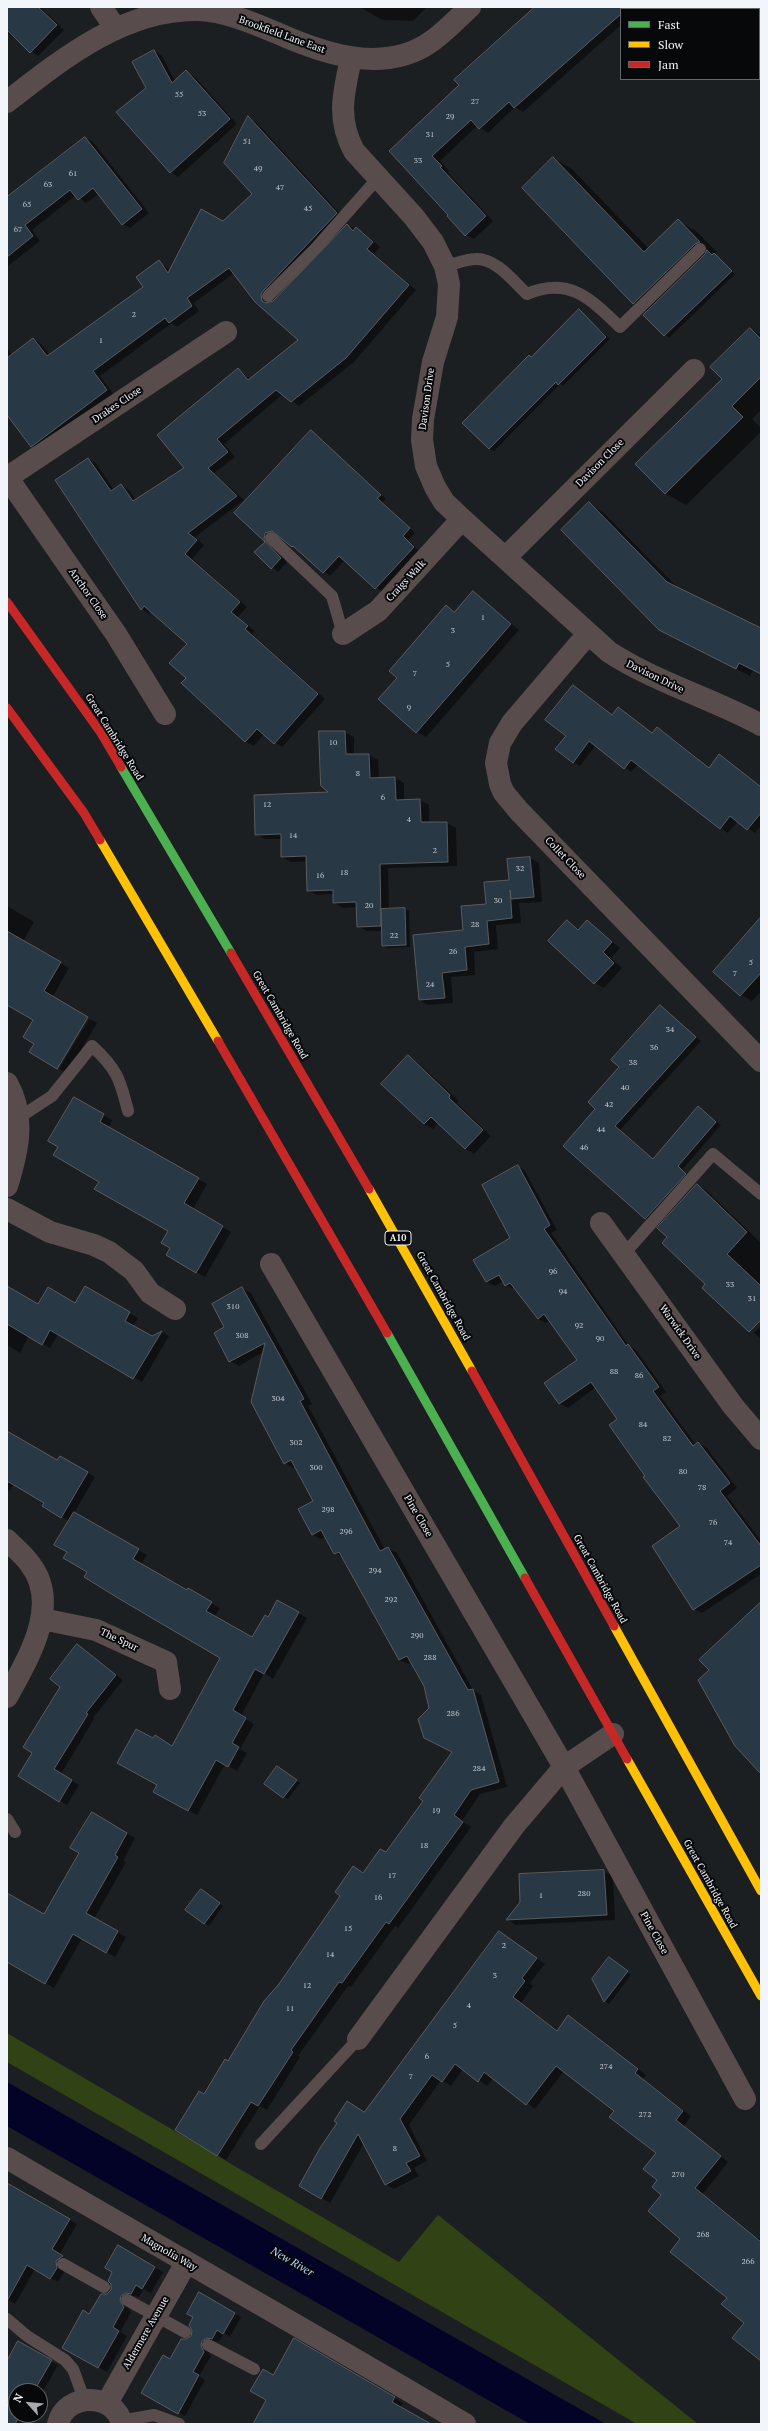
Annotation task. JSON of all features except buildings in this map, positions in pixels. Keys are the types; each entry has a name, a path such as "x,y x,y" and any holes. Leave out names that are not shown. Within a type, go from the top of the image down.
{"highway":[{"name":"Great Cambridge Road","path":"7,602 101,733 412,1262 761,1891"},
{"name":"Great Cambridge Road","path":"7,708 84,813 264,1118 368,1297 761,1996"}],"street":[{"path":"101,7 116,29"},
{"name":"Brookfield Lane East","path":"7,102 74,53 116,29 152,15 200,10 249,21 317,50 351,58 373,60 394,57 415,50 431,42 470,7"},
{"name":"Davison Drive","path":"351,58 342,107 342,126 354,151 414,217 433,242 445,266 449,284 447,317 433,362 426,393 422,440 426,466 435,487 444,502 609,652 634,668 676,688 737,712 761,725"},
{"name":"Drakes Close","path":"7,477 226,332"},
{"name":"Davison Close","path":"506,557 694,370"},
{"name":"Anchor Close","path":"7,477 116,634 165,714"},
{"name":"Craigs Walk","path":"343,634 378,611 462,519"},
{"name":"Collet Close","path":"588,634 503,735 496,763 500,784 504,793 520,810 761,1061"},
{"path":"7,1083 15,1098 20,1117 18,1141 7,1186"},
{"path":"7,1209 50,1232 94,1245 109,1252 134,1271 150,1293 176,1309"},
{"name":"Warwick Drive","path":"601,1223 733,1406 761,1439"},
{"name":"Pine Close","path":"271,1264 564,1767 745,2099"},
{"path":"7,1540 31,1564 38,1578 43,1604 42,1619 22,1670 7,1698"},
{"name":"The Spur","path":"42,1619 96,1630 166,1662 170,1689"},
{"path":"358,2039 514,1826 564,1767 613,1734"},
{"name":"Magnolia Way","path":"7,2158 186,2263 332,2345 465,2424"},
{"name":"Aldermere Avenue","path":"106,2403 186,2263"},
{"path":"58,2424 64,2411 73,2403 84,2399 106,2403 116,2411 122,2422"}],"lane":[{"path":"268,296 315,249 378,178"},
{"path":"445,266 476,259 488,262 504,272 527,294 543,287 570,289 597,305 620,327 700,249"},
{"path":"271,538 332,596 343,634"},
{"path":"20,1117 52,1096 92,1046 114,1068 119,1078 128,1111"},
{"path":"624,1254 713,1154 761,1194"},
{"path":"7,1820 15,1832"},
{"path":"261,2144 358,2039"},
{"path":"63,2264 104,2287"},
{"path":"128,2300 185,2332"},
{"path":"7,2319 27,2336 65,2360 73,2369 84,2399"},
{"path":"208,2345 254,2369"},
{"path":"122,2422 154,2415 179,2424"}],"green space":[{"path":"7,2033 399,2262 438,2215 698,2424 637,2424 7,2062"}],"water":[{"name":"New River","path":"7,2082 606,2424 530,2424 7,2126"}],"traffic: fast":[{"path":"121,767 231,953"},
{"path":"387,1333 525,1578"}],"traffic: slow":[{"path":"100,840 218,1041"},
{"path":"369,1189 472,1371"},
{"path":"614,1626 761,1891"},
{"path":"627,1759 761,1996"}],"traffic: jam":[{"path":"7,602 101,733 121,767"},
{"path":"7,708 84,813 100,840"},
{"path":"231,953 369,1189"},
{"path":"218,1041 387,1333"},
{"path":"472,1371 614,1626"},
{"path":"525,1578 627,1759"}]}
